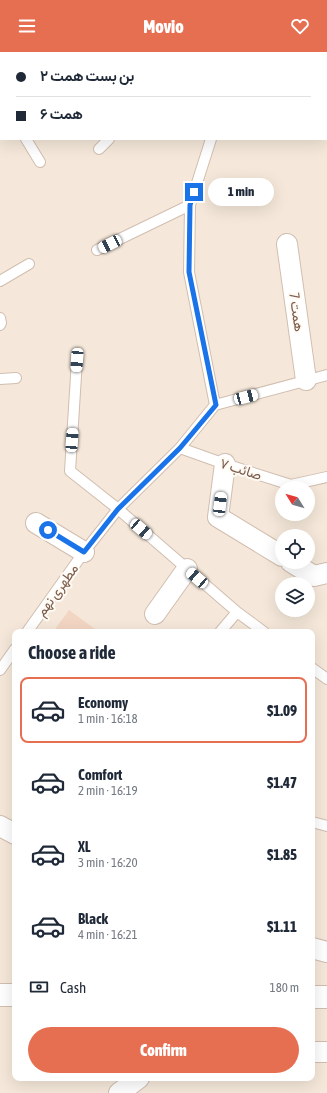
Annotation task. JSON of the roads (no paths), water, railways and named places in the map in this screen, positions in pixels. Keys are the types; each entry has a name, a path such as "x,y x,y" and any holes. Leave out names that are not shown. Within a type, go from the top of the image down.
{"street":[{"name":"همت 7","path":"288,244 306,380"},
{"path":"225,464 218,517 275,552"},
{"path":"36,523 84,552"},
{"path":"155,614 187,569"},
{"path":"302,569 314,576 327,573"},
{"path":"0,826 12,832"},
{"path":"315,949 327,952"},
{"path":"0,995 12,995"},
{"path":"315,997 327,998"},
{"path":"315,1052 327,1052"},
{"path":"120,1093 135,1081"}],"lane":[{"path":"27,140 40,162"},
{"path":"99,149 108,140"},
{"path":"211,140 190,205 189,272 216,405 327,375"},
{"path":"97,250 190,205"},
{"path":"0,282 29,264"},
{"path":"0,318 0,325"},
{"path":"77,360 70,472 118,509 237,612 260,629"},
{"path":"0,379 16,378"},
{"name":"مطهری نهم","path":"29,629 84,552 118,509 180,448 216,405"},
{"name":"صائب ۷","path":"180,448 291,485 327,477"},
{"path":"223,629 237,612"},
{"path":"0,670 12,653"},
{"path":"315,670 327,679"},
{"path":"315,823 327,826"}]}
